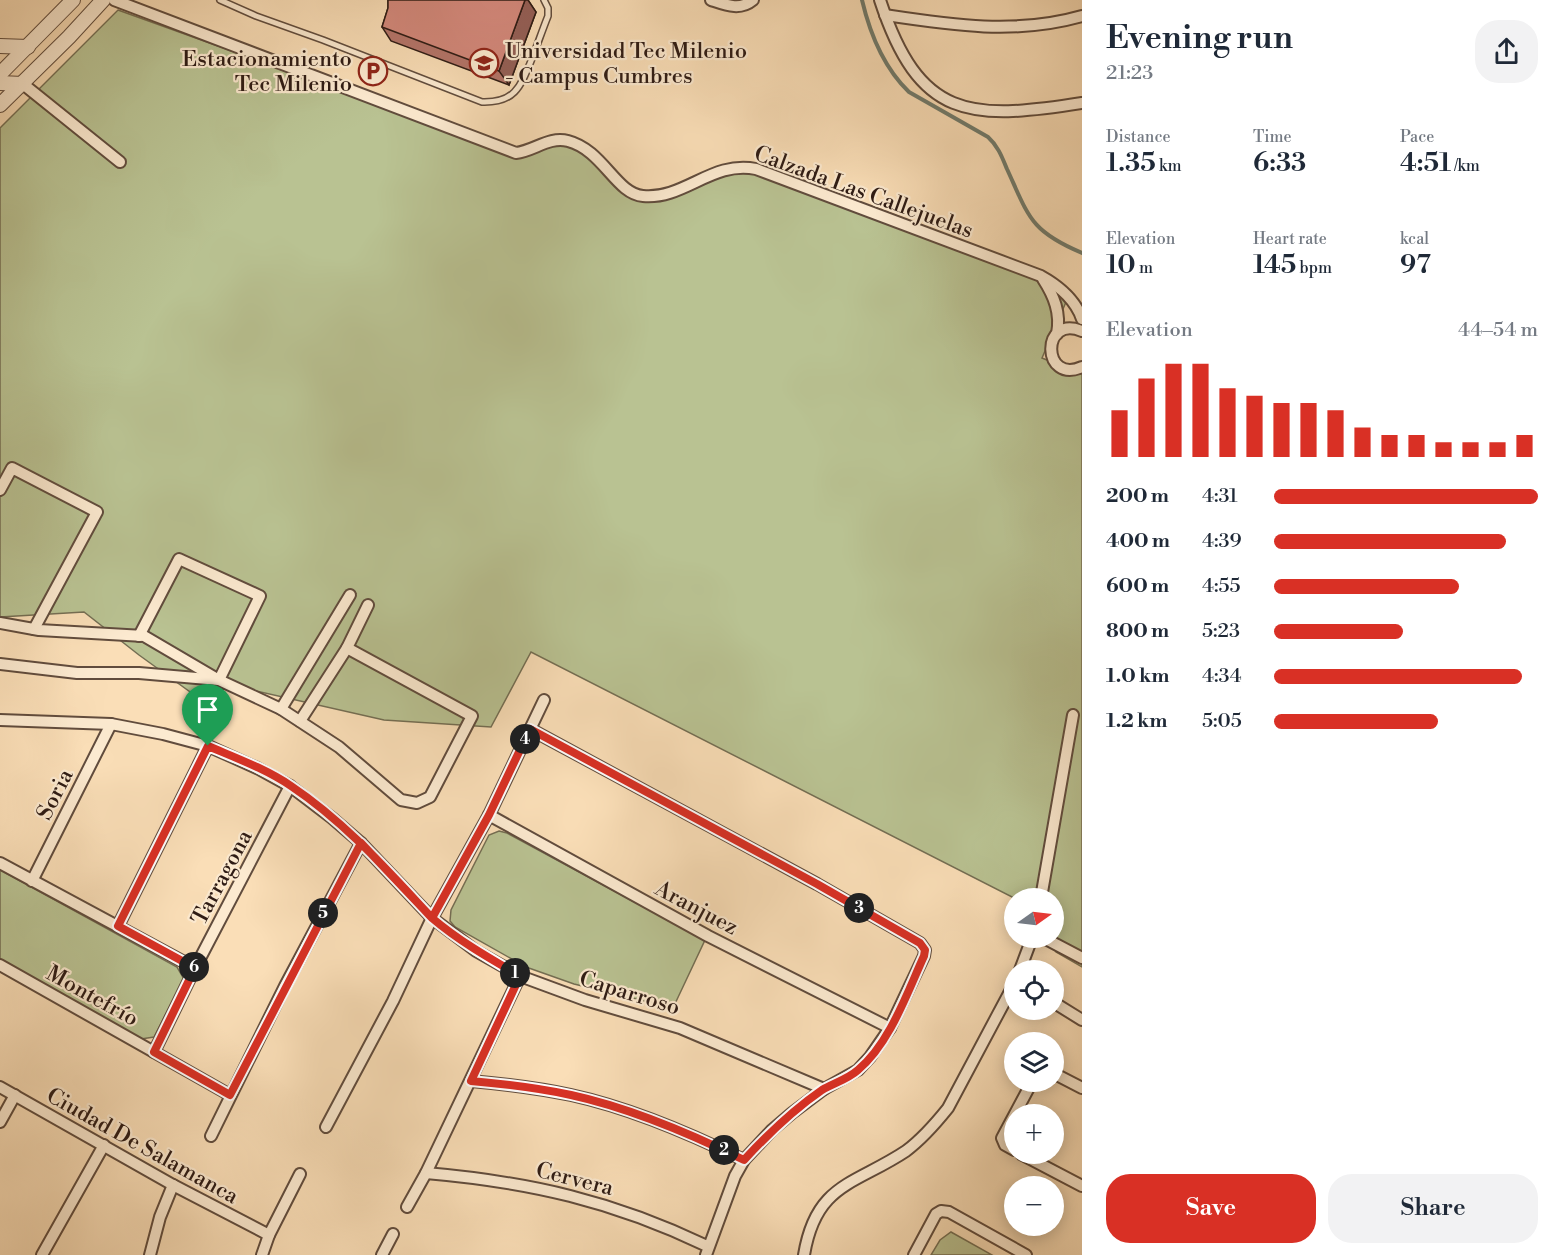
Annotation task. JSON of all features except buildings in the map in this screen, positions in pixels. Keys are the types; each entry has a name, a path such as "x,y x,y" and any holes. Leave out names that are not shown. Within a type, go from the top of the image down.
{"street":[{"path":"0,74 73,0"},
{"path":"0,105 103,0"},
{"name":"Calzada Las Callejuelas","path":"114,0 516,153 531,150 552,140 568,141 587,149 627,192 640,196 654,197 669,193 720,170 748,167 1041,276 1058,285 1073,302 1082,319"},
{"path":"880,0 896,45 911,70 940,97 971,110 1005,113 1082,103"},
{"path":"718,1 738,8 750,2"},
{"path":"885,15 950,25 996,28 1032,26 1082,16"},
{"path":"0,46 28,47"},
{"path":"0,83 23,84 120,162"},
{"path":"1041,276 1051,291 1059,323 1051,346 1053,359 1063,369 1082,368"},
{"path":"1057,334 1069,328 1082,331"},
{"path":"0,490 12,468 96,512 34,629"},
{"path":"139,636 179,560 260,596 219,680"},
{"path":"281,709 350,595"},
{"path":"300,721 347,648 368,605"},
{"path":"0,623 34,629 144,636 165,646 219,680 281,709 300,721 339,747 401,800 417,803 430,797 472,716 347,648"},
{"path":"0,664 77,673 139,673 219,680"},
{"path":"326,1126 393,1001 432,918 489,815 544,700"},
{"path":"1043,888 1073,715"},
{"name":"Caparroso","path":"1,721 111,724 208,746 290,786 361,843 432,918 476,951 520,976 585,1000 680,1028 824,1089"},
{"name":"Soria","path":"32,881 111,724"},
{"path":"530,729 817,884 920,943 925,950 890,1028 870,1058 858,1070 824,1089 772,1130 744,1160 735,1176 706,1250"},
{"path":"118,926 208,746"},
{"name":"Tarragona","path":"154,1052 290,786"},
{"name":"Aranjuez","path":"489,815 708,936 890,1028"},
{"path":"211,1136 361,843"},
{"path":"0,863 195,968"},
{"path":"1063,948 1082,958"},
{"name":"Montefrío","path":"0,965 230,1095"},
{"path":"407,1208 471,1081 520,976"},
{"path":"804,1255 810,1229 826,1202 847,1183 905,1151 934,1125 948,1108 1004,1005"},
{"path":"1064,1009 1082,1020"},
{"path":"1064,1078 1082,1088"},
{"path":"471,1081 521,1086 582,1098 668,1126 744,1160"},
{"name":"Ciudad De Salamanca","path":"0,1087 173,1185 269,1235"},
{"path":"0,1122 15,1095"},
{"path":"42,1255 104,1145"},
{"path":"1040,1164 1082,1186"},
{"name":"Cervera","path":"426,1173 481,1178 545,1189 620,1209 671,1229 706,1250"},
{"path":"262,1255 269,1235 300,1174"},
{"path":"150,1255 160,1217 173,1185"},
{"path":"914,1255 936,1214 941,1211 949,1212 1026,1255"},
{"path":"382,1255 393,1233"}],"lane":[{"path":"220,0 256,16 482,102 506,99 521,85 548,16 548,8 544,0"}],"green space":[{"path":"118,10 520,155 550,141 572,144 626,193 642,199 718,175 754,170 1043,278 1066,302 1042,358 1082,374 1082,967 1056,952 1053,948 1064,948 1064,888 1004,888 1004,893 531,652 491,727 384,720 239,687 193,694 84,612 0,617 0,128"},
{"path":"499,831 507,833 705,940 673,1008 574,984 526,967 455,927 450,921 451,910 489,835"},
{"path":"0,870 177,967 184,979 154,1037 141,1039 0,959"},
{"path":"951,1232 992,1255 931,1255 940,1240"}],"waterway":[{"path":"862,0 879,49 900,82 909,92 988,137 999,152 1033,221 1051,237 1082,253"}],"place":[{"name":"Universidad Tec Milenio - Campus Cumbres","path":"484,63"},
{"name":"Estacionamiento Tec Milenio","path":"373,71"}],"route":[{"path":"208,746 118,926 195,968 154,1052 230,1095 361,843 396,880 432,918 489,815 530,729 817,884 920,943 925,950 924,956 890,1028 870,1058 858,1070 824,1089 792,1113 772,1130 744,1160 702,1139 668,1126 573,1095 521,1086 471,1081 520,976 476,951 443,928 432,918 361,843 290,786 208,746"}]}
